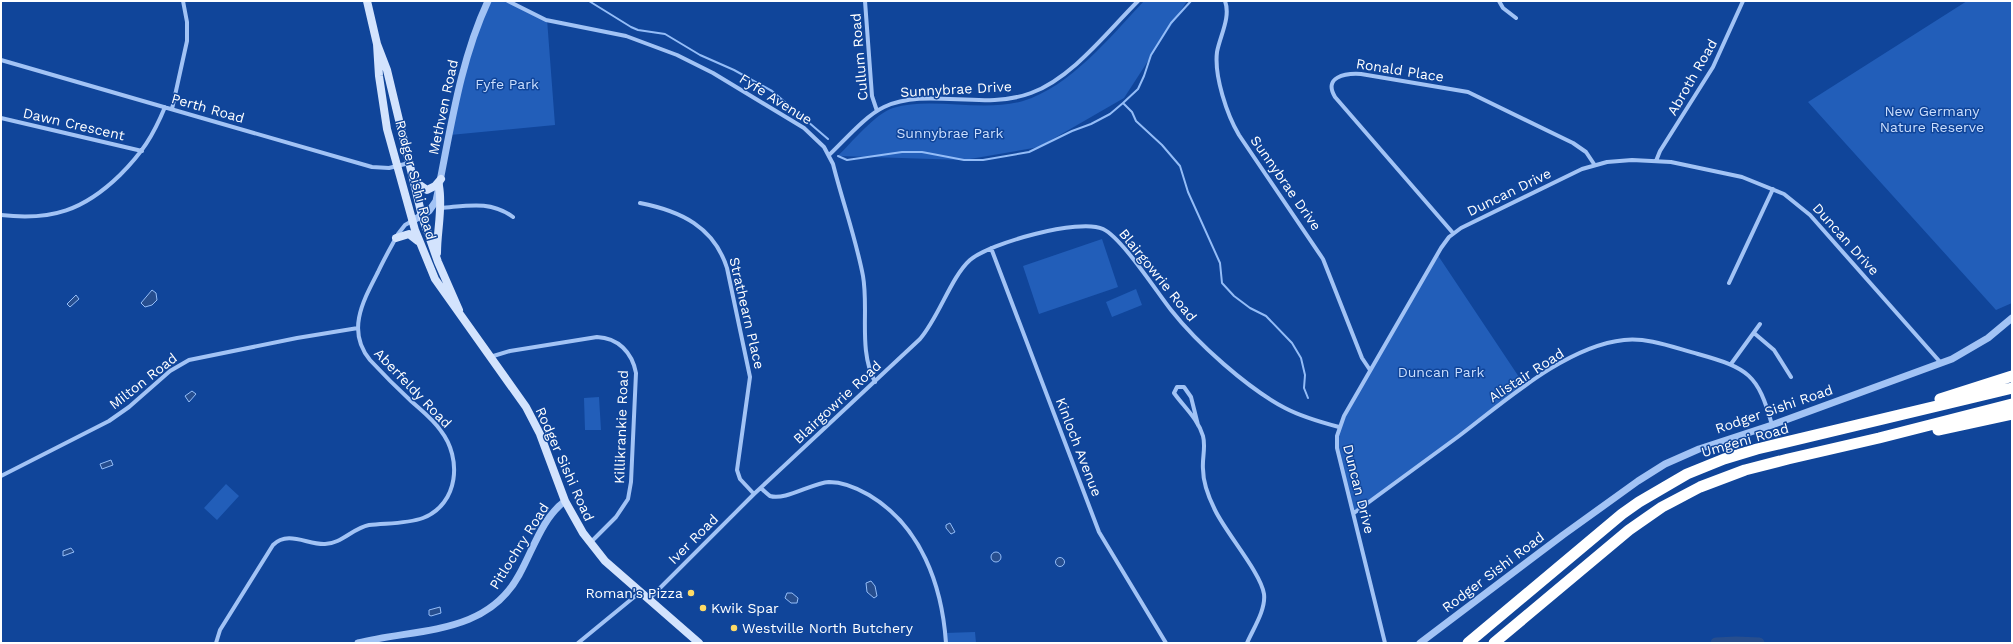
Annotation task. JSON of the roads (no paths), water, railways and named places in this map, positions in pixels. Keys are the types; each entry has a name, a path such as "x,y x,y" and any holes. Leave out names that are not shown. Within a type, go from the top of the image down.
{"highway":[{"path":"1819,435 2012,376"},
{"name":"Umgeni Road","path":"1468,643 1622,514 1657,490 1688,474 1724,459 1757,449 2012,388"},
{"name":"Umgeni Road","path":"1494,643 1629,530 1680,497 1705,484 1745,470 2012,404"},
{"path":"1879,438 1929,432 2012,414"}],"main road":[{"name":"Rodger Sishi Road","path":"367,1 377,44 387,70 422,216 437,260 459,313"},
{"name":"Rodger Sishi Road","path":"377,44 379,76 387,129 412,221 420,244 438,283 489,357 526,407 533,420 565,501 576,524 604,561 639,593 699,643"},
{"path":"414,181 427,190 440,182"},
{"path":"437,260 440,182"},
{"path":"396,238 409,234 420,244"}],"street":[{"path":"172,110 187,41 183,1"},
{"name":"Methven Road","path":"412,221 422,216 435,204 464,68 476,28 488,1"},
{"name":"Fyfe Avenue","path":"508,1 546,20 610,32 677,55 713,73 790,118 818,140 829,155 863,274 868,362 875,382"},
{"name":"Cullum Road","path":"865,1 872,96 876,111"},
{"name":"Sunnybrae Drive","path":"829,155 876,111 888,105 910,100 991,101 1012,99 1031,93 1052,83 1069,70 1138,1"},
{"name":"Sunnybrae Drive","path":"1225,1 1227,11 1217,60 1228,114 1239,135 1323,259 1362,358 1370,370"},
{"path":"1499,1 1503,8 1516,18"},
{"name":"Abroth Road","path":"1656,161 1660,151 1713,67 1743,1"},
{"name":"Perth Road","path":"1,60 372,167 397,167 409,163"},
{"name":"Ronald Place","path":"1453,233 1334,97 1332,86 1333,82 1339,76 1351,73 1361,74 1468,92 1573,143 1586,152 1594,164"},
{"name":"Dawn Crescent","path":"1,214 42,216 81,205 106,188 142,151 154,134 165,107"},
{"name":"Dawn Crescent","path":"1,118 142,151"},
{"name":"Duncan Drive","path":"1385,643 1337,448 1336,436 1339,427 1370,370 1441,248 1453,233 1461,228 1594,164 1619,160 1656,161 1683,164 1742,177 1773,189 1794,201 1816,221 1941,363"},
{"path":"1729,283 1773,189"},
{"name":"Strathearn Place","path":"640,203 654,206 696,223 716,243 722,253 729,276 750,377 737,470 740,479 754,494"},
{"path":"440,208 482,205 499,208 513,218"},
{"name":"Aberfeldy Road","path":"216,643 220,630 273,545 278,541 294,538 322,544 330,544 362,527 417,520 436,510 452,489 455,477 451,450 445,437 432,420 370,360 360,344 358,328 363,300 396,238 405,225 412,221"},
{"name":"Blairgowrie Road","path":"754,494 875,382 926,332 965,265 973,258 991,248 1015,239 1079,226 1102,229 1112,235 1190,332 1225,364 1277,404 1297,414 1339,427"},
{"name":"Kinloch Avenue","path":"991,248 1099,532 1166,643"},
{"name":"Rodger Sishi Road","path":"1420,643 1569,530 1652,471 1699,449 1772,425 1941,363 1968,351 1988,338 2012,318"},
{"path":"1731,364 1760,324"},
{"name":"Milton Road","path":"1,476 109,421 129,407 170,371 188,360 297,338 358,328"},
{"path":"1754,332 1774,350 1791,377"},
{"name":"Killikrankie Road","path":"489,357 510,351 579,339 604,337 616,342 630,356 636,373 631,482 628,499 616,518 590,543"},
{"name":"Alistair Road","path":"1354,513 1534,379 1567,360 1598,345 1617,340 1639,340 1731,364 1744,371 1757,384 1764,396 1772,425"},
{"path":"1198,425 1176,394 1174,389 1177,386 1184,387 1187,390 1204,439 1203,469 1209,496 1226,531 1256,575 1263,590 1264,599 1262,609 1247,643"},
{"path":"761,488 769,496 778,497 814,485 837,483 860,490 888,509 907,528 931,571 941,606 946,643"},
{"name":"Iver Road","path":"648,600 754,494"},
{"name":"Pitlochry Road","path":"358,643 457,625 484,613 498,602 512,586 549,518 565,501"},
{"path":"578,643 639,593"}],"waterway":[{"path":"589,1 631,27 638,30 665,34 700,55 734,70 772,91 828,139"},
{"path":"838,156 847,160 902,152 922,152 964,160 983,160 1029,152 1072,131 1091,124 1110,114 1123,103 1138,89 1151,55 1171,23 1191,1"},
{"path":"1123,103 1132,112 1136,121 1162,145 1180,166 1188,192 1220,263 1222,283 1234,296 1250,308 1266,316 1292,343 1301,358 1305,375 1304,388 1308,398"},
{"path":"1716,643 1759,643"}],"place":[{"name":"Roman's Pizza","path":"691,593"},
{"name":"Kwik Spar","path":"703,608"},
{"name":"Westville North Butchery","path":"734,628"}],"park label":[{"name":"Fyfe Park","path":"507,84"},
{"name":"New Germany Nature Reserve","path":"1932,120"},
{"name":"Sunnybrae Park","path":"950,133"},
{"name":"Duncan Park","path":"1441,372"}]}
